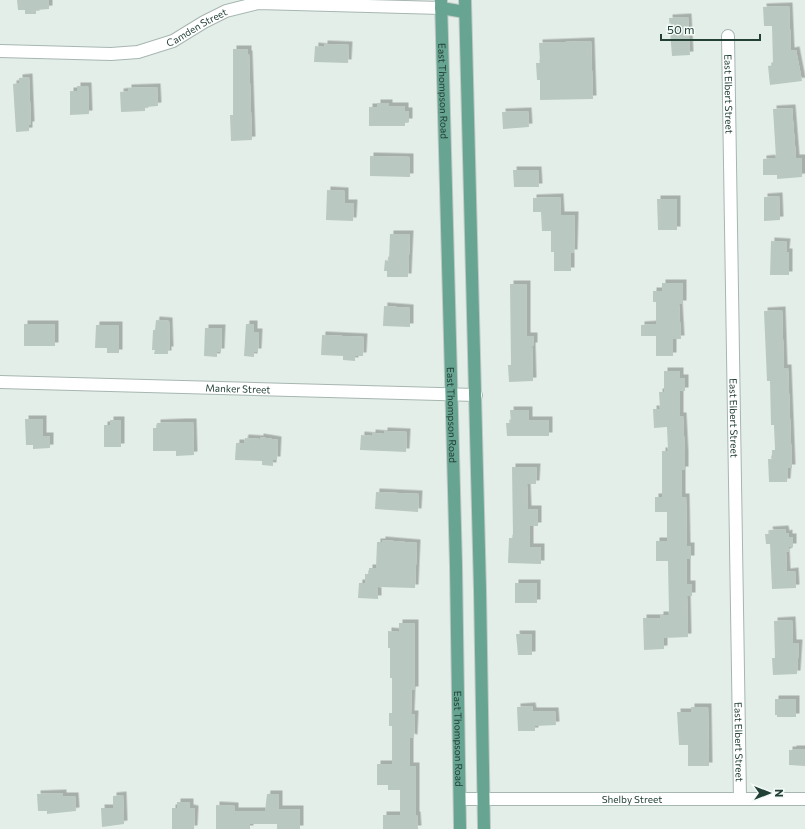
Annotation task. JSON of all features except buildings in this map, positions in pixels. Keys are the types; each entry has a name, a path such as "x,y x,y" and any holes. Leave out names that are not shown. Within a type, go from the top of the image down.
{"main road":[{"path":"441,4 465,6 476,395 484,829"},
{"name":"East Thompson Road","path":"441,4 452,394 460,829"}],"street":[{"name":"Camden Street","path":"0,51 111,54 138,52 173,41 226,10 258,3 441,4"},
{"name":"East Elbert Street","path":"728,36 740,799"},
{"name":"Manker Street","path":"0,382 476,395"},
{"name":"Shelby Street","path":"460,799 805,799"}]}
